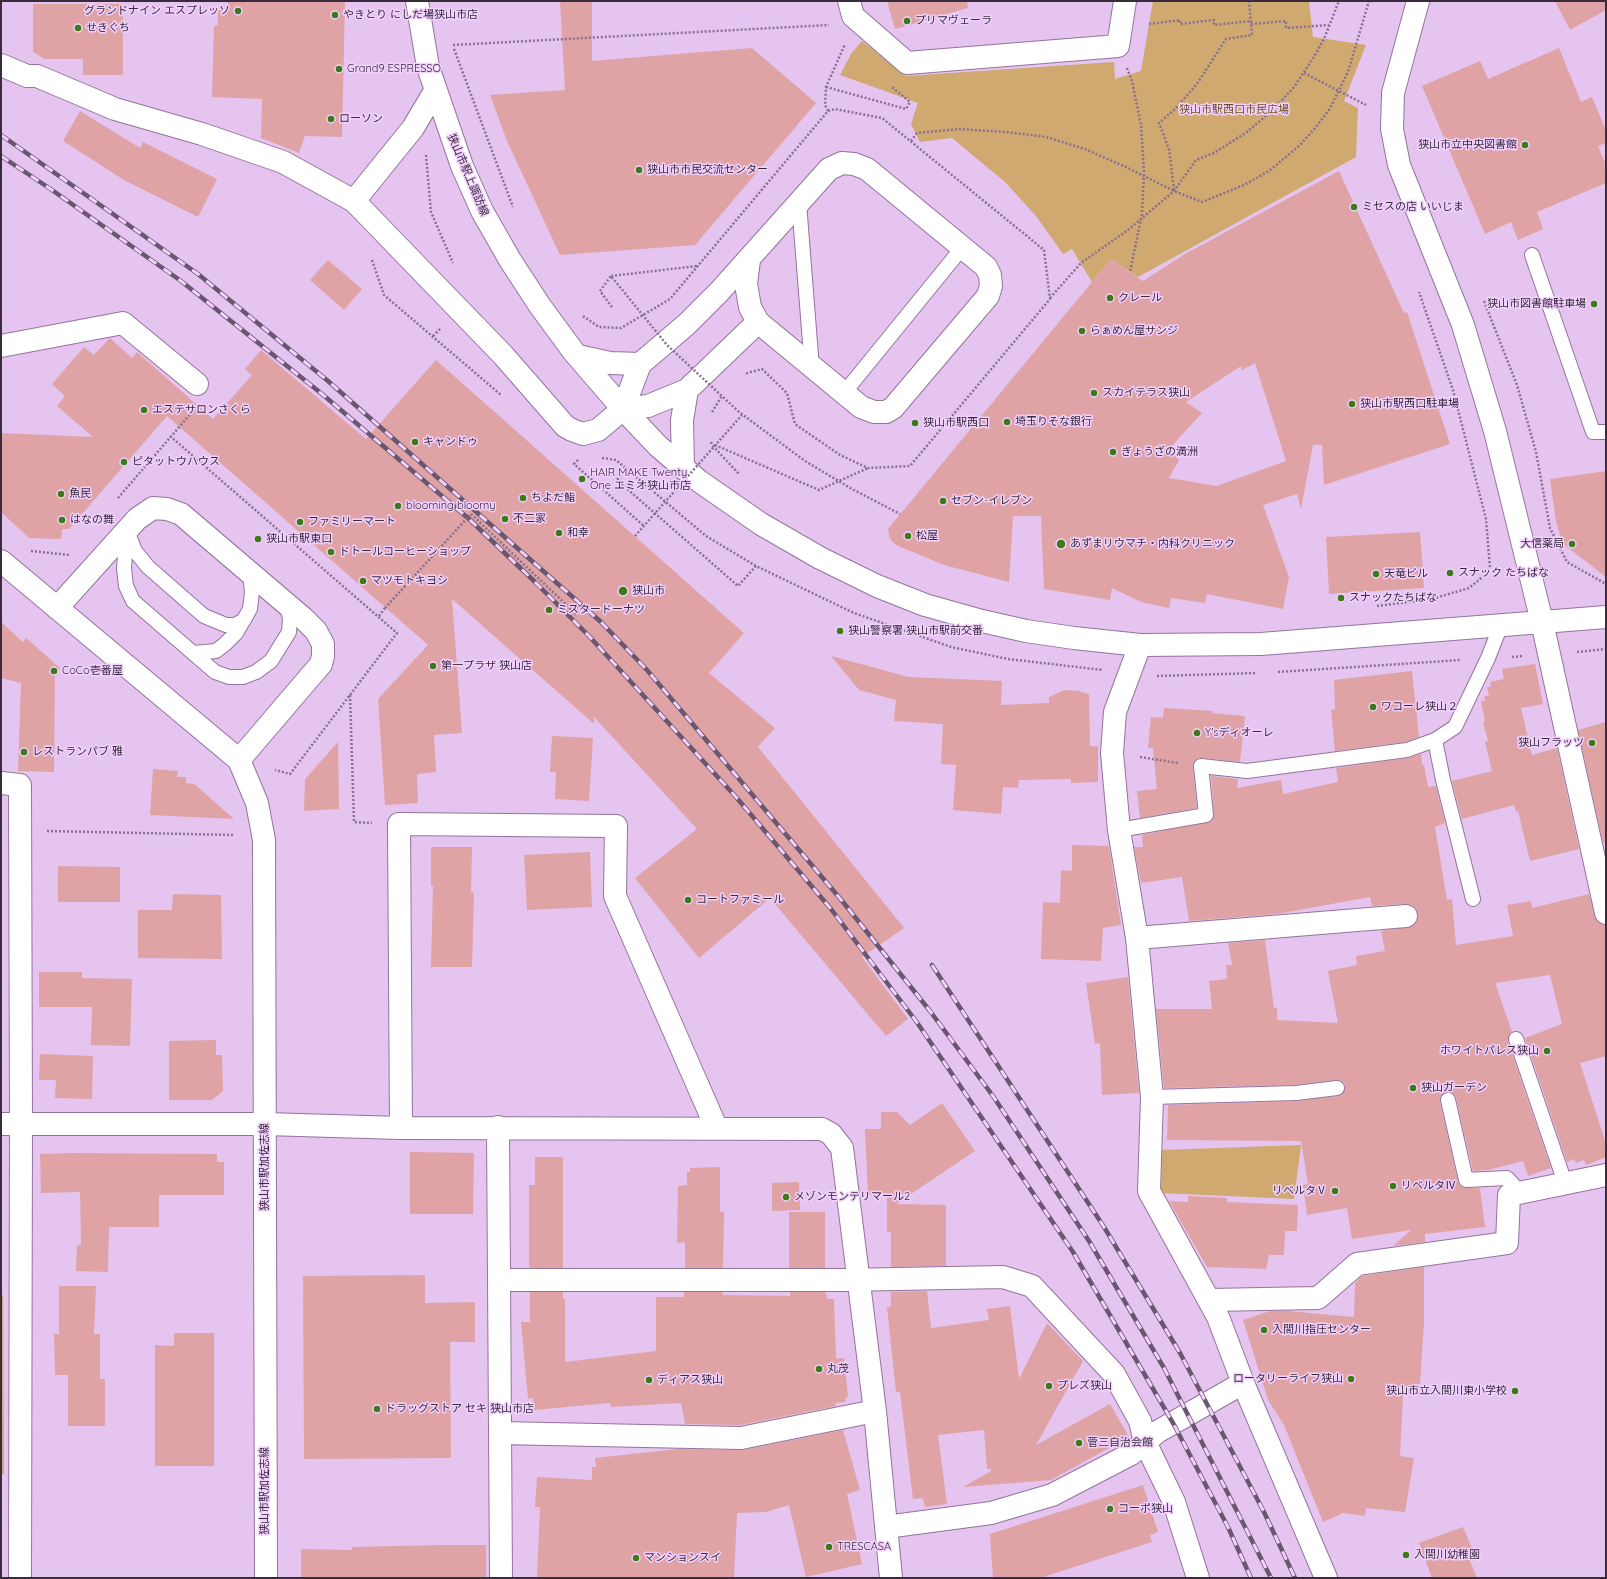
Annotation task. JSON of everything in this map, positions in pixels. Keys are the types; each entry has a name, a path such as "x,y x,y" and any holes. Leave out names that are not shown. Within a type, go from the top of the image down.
{"street":[{"name":"狭山市駅上諏訪線","path":"417,1 428,67 462,166 482,211 510,260 540,306 576,353 623,409 658,446 699,481 761,524 820,558 877,586 911,599 982,621 1026,631 1140,645 1261,644 1606,617"},
{"path":"847,14 907,63 1118,46 1124,1"},
{"path":"1418,1 1393,93 1394,136 1399,165 1466,333 1495,431 1542,622 1606,913"},
{"path":"1,65 27,76 37,76 115,109 202,134 283,162 354,201 503,355 565,426 583,434 598,430 623,409 640,364 687,324 749,260 829,169 842,163 854,164 867,169 986,267 990,275 991,286 988,296 893,408 886,412 874,412 861,407 758,322 750,307 746,284 749,260"},
{"path":"354,201 413,128 436,91"},
{"path":"623,409 648,406 687,390 758,322"},
{"path":"1,346 123,323 197,384"},
{"path":"576,353 610,363 640,364"},
{"path":"683,468 682,420 687,390"},
{"path":"1,561 57,608 239,760 321,664 323,656 323,644 316,631 286,604 180,514 153,508 137,518 57,608"},
{"path":"1140,645 1115,712 1112,753 1119,830 1137,938 1152,1097 1148,1191 1210,1300 1218,1317 1243,1383 1326,1578"},
{"name":"狭山市駅加佐志線","path":"239,760 257,803 264,840 266,1578"},
{"path":"1,783 20,784 20,830 11,1124 20,1578"},
{"path":"401,1128 399,824 616,826 614,896 716,1127"},
{"path":"1137,938 1406,916"},
{"path":"11,1124 265,1124 401,1128 813,1127 822,1129 838,1140 842,1148 874,1411 891,1578"},
{"path":"498,1127 501,1578"},
{"path":"1210,1300 1318,1298 1357,1264 1507,1243 1510,1195 1606,1175"},
{"path":"499,1280 858,1280 1002,1277 1032,1286 1114,1374 1140,1421 1145,1442 1174,1502 1198,1578"},
{"path":"886,1527 991,1513 1052,1495 1131,1454 1157,1432 1243,1383"},
{"path":"500,1433 741,1438 874,1411"}],"lane":[{"path":"799,203 812,368"},
{"path":"844,393 962,248"},
{"path":"1532,255 1593,432 1606,432"},
{"path":"127,529 135,551 148,566 204,616 226,625 235,624 244,620"},
{"path":"127,529 124,568 126,586 133,600 215,672 229,677 242,677 256,672 271,660 289,632 290,619 286,604"},
{"path":"193,653 216,651 233,637 250,609 250,573"},
{"path":"1119,830 1206,815 1201,766 1246,771 1407,750 1435,740 1455,727 1488,658 1501,625"},
{"path":"1435,740 1443,780 1473,899"},
{"path":"1516,1040 1565,1183"},
{"path":"1152,1097 1296,1093 1338,1088"},
{"path":"1448,1100 1466,1180 1507,1178 1521,1193"}],"path":[{"path":"1174,191 1169,149 1159,123 1174,110 1197,84 1226,39 1252,35 1249,1"},
{"path":"715,445 819,490 868,468 910,466 1081,263 1128,230 1174,191 1196,160 1214,153 1247,132 1274,109 1304,73 1320,45 1339,1"},
{"path":"1050,299 1044,250 911,141 917,133 959,129 1006,132 1046,138 1085,149 1174,191 1202,202 1244,185 1268,171 1299,146 1316,127 1329,110 1340,91 1348,72 1369,1"},
{"path":"452,45 847,14 845,46 826,88 825,105 828,111"},
{"path":"1150,24 1180,20 1180,24 1214,20 1214,25 1286,21 1286,28 1329,25"},
{"path":"451,38 452,45 514,211"},
{"path":"845,46 851,51"},
{"path":"1127,68 1132,81 1141,125 1144,172 1142,214 1130,272"},
{"path":"1304,73 1367,106"},
{"path":"826,88 906,109 910,102 886,82"},
{"path":"1367,112 1368,98"},
{"path":"426,154 431,212 456,270"},
{"path":"612,307 600,292 611,276 698,266"},
{"path":"611,276 667,345 742,415 805,461 852,489 900,514"},
{"path":"1372,607 1432,599 1469,588 1490,568 1486,519 1452,390 1417,288"},
{"path":"1481,293 1500,337 1517,385 1536,452 1550,528 1567,562 1606,584"},
{"path":"581,315 599,327 621,328"},
{"path":"742,374 762,369 787,393 795,424 840,455 868,468"},
{"path":"115,501 197,406 197,384"},
{"path":"711,413 723,394"},
{"path":"635,536 742,415"},
{"path":"710,439 712,445 742,478"},
{"path":"578,468 644,526"},
{"path":"627,469 617,480 738,586 756,566"},
{"path":"379,616 470,514 577,615"},
{"path":"29,550 70,555 75,549"},
{"path":"1575,652 1606,649"},
{"path":"1277,672 1528,656"},
{"path":"1156,676 1261,673"},
{"path":"350,695 354,822 399,824"},
{"path":"1112,753 1201,766"},
{"path":"20,830 234,835"}],"green space":[{"name":"狭山市駅西口市民広場","path":"1153,1 1309,1 1313,37 1366,45 1344,101 1358,108 1356,157 1138,277 1111,259 1092,282 1072,249 1063,254 1036,216 1005,182 952,138 920,142 911,124 918,103 840,75 851,54 862,41 906,76 1114,62 1115,79 1141,71"},
{"path":"1301,1145 1294,1199 1161,1193 1162,1150"},
{"path":"1,1295 3,1295 4,1474 1,1474"}],"building":[{"path":"228,1 345,1 342,137 305,136 299,153 261,138 262,99 212,97 214,26 218,25 218,10 228,9"},
{"name":"狭山市市民交流センター","path":"560,1 592,1 592,61 752,48 816,103 695,245 560,255 507,141 490,95 565,90"},
{"name":"プリマヴェーラ","path":"887,1 967,1 968,8 895,29"},
{"path":"1555,1 1606,1 1606,10 1570,30"},
{"name":"せきぐち","path":"33,4 123,4 123,75 83,75 83,59 45,59 33,52"},
{"name":"狭山市立中央図書館","path":"1559,48 1581,102 1592,97 1606,130 1606,143 1598,146 1606,165 1606,183 1537,212 1543,229 1518,240 1511,222 1485,234 1422,86 1480,61 1488,79"},
{"path":"80,111 140,148 143,142 217,179 198,217 124,180 63,141"},
{"name":"スカイテラス狭山","path":"1339,171 1404,313 1407,312 1450,444 1324,485 1322,445 1313,445 1301,509 1297,494 1263,505 1289,577 1283,609 1207,594 1205,603 1171,598 1169,608 1141,602 1112,588 1110,600 1044,589 1041,516 1013,516 1009,582 944,565 896,545 890,539 888,529 1111,259 1143,281 1185,254","holes":["1255,363 1286,461 1217,486 1169,478 1179,460 1169,449 1202,413 1186,402 1241,366 1242,370"]},
{"path":"328,260 362,289 344,310 310,280"},
{"path":"110,338 132,358 137,352 213,419 252,375 245,369 261,350 366,439 436,360 744,633 709,673 775,728 758,747 904,928 862,957 908,1019 886,1036 770,898 699,958 635,878 697,829 594,717 594,724 452,599 462,733 434,735 436,772 417,774 418,803 385,805 378,699 428,645 167,416 69,529 62,529 61,539 29,538 1,512 1,433 93,437 57,406 65,396 52,384 84,347 94,355"},
{"path":"1606,471 1606,577 1562,543 1556,521 1550,479"},
{"name":"天竜ビル","path":"1420,532 1424,588 1329,594 1326,537"},
{"path":"1,622 23,642 26,638 60,668 55,676 54,772 18,771 21,683 1,678"},
{"path":"831,656 909,677 1002,681 1001,705 1049,703 1049,697 1065,690 1089,694 1090,746 1098,746 1098,782 1071,783 1071,779 1019,780 1018,788 1003,787 1001,814 953,810 956,765 941,764 943,724 894,721 896,700 859,690"},
{"path":"1535,664 1543,704 1521,708 1532,755 1557,748 1579,849 1530,861 1518,811 1516,812 1514,805 1462,819 1452,781 1492,771 1485,742 1488,741 1483,723 1485,722 1481,701 1485,701 1484,696 1489,696 1487,687 1491,687 1490,682 1504,679 1502,669"},
{"name":"ワコーレ狭山２","path":"1412,671 1419,737 1405,742 1335,751 1331,710 1335,709 1334,680"},
{"path":"1164,708 1213,711 1212,713 1245,716 1240,762 1202,758 1197,759 1193,767 1197,808 1140,818 1137,791 1157,789 1153,748 1148,748 1151,717 1163,718"},
{"path":"1606,722 1606,842 1603,843 1578,730"},
{"path":"552,736 593,738 589,801 555,799 556,772 550,772"},
{"path":"338,742 339,809 304,811 305,779"},
{"path":"1421,754 1422,765 1424,765 1428,787 1436,786 1445,823 1435,827 1447,900 1452,899 1456,945 1513,936 1507,905 1531,901 1532,908 1589,894 1597,921 1606,925 1606,1056 1580,1063 1606,1144 1606,1157 1586,1165 1584,1160 1576,1163 1574,1159 1567,1162 1525,1038 1562,1024 1550,975 1495,983 1512,1032 1508,1037 1508,1042 1551,1168 1528,1176 1523,1161 1488,1170 1473,1171 1456,1098 1451,1092 1446,1092 1440,1097 1440,1102 1458,1182 1463,1188 1480,1188 1485,1227 1425,1234 1425,1242 1393,1246 1411,1230 1352,1239 1347,1208 1307,1215 1303,1185 1308,1184 1301,1141 1167,1140 1168,1105 1297,1101 1342,1095 1345,1087 1344,1083 1336,1080 1295,1085 1164,1088 1156,1009 1212,1009 1209,981 1227,979 1226,965 1232,965 1228,943 1265,940 1274,1008 1277,1008 1277,1020 1338,1023 1328,971 1357,965 1356,956 1385,951 1381,931 1413,926 1417,921 1418,915 1416,909 1412,905 1405,904 1372,906 1370,897 1277,914 1189,921 1182,877 1141,883 1134,847 1143,847 1142,835 1212,821 1214,814 1211,776 1238,779 1237,788 1281,780 1283,794 1338,782 1336,768 1408,758"},
{"path":"153,769 178,771 177,777 186,777 186,783 194,784 234,819 150,815"},
{"path":"1072,845 1109,846 1121,925 1103,928 1101,961 1041,959 1043,902 1060,903 1061,870 1072,871"},
{"path":"431,847 472,847 471,892 473,892 474,895 472,967 431,967 433,886 431,886"},
{"path":"590,852 592,907 527,910 524,855"},
{"path":"58,866 120,867 120,902 58,902"},
{"path":"173,894 221,895 222,959 138,958 138,910 172,910"},
{"path":"39,972 82,972 82,978 132,979 130,1046 91,1045 92,1007 39,1007"},
{"path":"1128,977 1139,1093 1102,1095 1100,1043 1095,1044 1086,983"},
{"path":"216,1040 216,1055 222,1055 223,1091 212,1100 169,1100 169,1041"},
{"path":"40,1054 93,1056 92,1099 55,1098 56,1080 39,1080"},
{"path":"942,1103 975,1151 896,1204 946,1205 946,1266 891,1267 891,1232 887,1232 887,1195 868,1195 865,1129 881,1129 881,1112 897,1112 910,1125"},
{"path":"410,1152 474,1153 473,1214 410,1214"},
{"path":"40,1154 217,1154 217,1162 224,1162 224,1195 159,1195 159,1227 109,1227 108,1272 76,1271 77,1245 81,1245 80,1192 41,1193"},
{"path":"535,1157 563,1157 563,1268 530,1268 529,1265 529,1185 535,1185"},
{"path":"720,1167 720,1212 724,1212 723,1268 685,1268 685,1242 677,1243 678,1186 687,1185 687,1172 690,1172 690,1168"},
{"name":"メゾンモンテリマール2","path":"799,1182 800,1210 772,1211 772,1183"},
{"path":"1188,1196 1227,1198 1227,1202 1298,1205 1297,1231 1285,1231 1284,1255 1269,1255 1266,1269 1207,1267 1169,1201 1188,1202"},
{"path":"789,1212 825,1212 825,1268 789,1268"},
{"path":"1424,1267 1424,1322 1420,1384 1412,1384 1412,1394 1403,1394 1400,1456 1414,1458 1405,1512 1366,1508 1365,1516 1343,1513 1323,1522 1284,1425 1268,1400 1243,1320 1270,1311 1288,1311 1354,1317 1355,1283 1362,1276"},
{"name":"ドラッグストア セキ 狭山市店","path":"425,1275 425,1303 475,1302 475,1342 450,1342 451,1458 304,1459 303,1276"},
{"path":"59,1286 96,1286 94,1334 100,1334 100,1379 105,1379 105,1426 68,1426 68,1375 55,1375 54,1334 59,1334"},
{"path":"927,1291 931,1328 989,1320 987,1309 1010,1306 1019,1379 1047,1323 1083,1361 1036,1445 1110,1404 1129,1437 1051,1480 963,1487 991,1471 991,1469 987,1469 984,1430 938,1435 947,1504 925,1507 923,1498 913,1499 900,1392 896,1392 887,1307 891,1307 891,1292"},
{"path":"530,1292 563,1292 563,1299 565,1299 565,1362 656,1351 656,1297 684,1297 684,1292 723,1292 723,1295 790,1296 790,1292 825,1292 828,1299 834,1299 836,1359 844,1358 848,1397 845,1398 846,1402 835,1403 836,1406 740,1425 685,1424 681,1403 611,1407 610,1403 534,1410 533,1398 528,1399 521,1322 530,1322"},
{"path":"174,1333 214,1333 214,1466 155,1466 155,1345 174,1346"},
{"path":"843,1430 860,1490 847,1494 862,1564 806,1577 789,1505 766,1512 737,1513 734,1578 537,1578 540,1507 535,1507 537,1477 592,1480 592,1467 596,1467 595,1458 678,1449 743,1450"},
{"name":"コーポ狭山","path":"1143,1485 1158,1532 1150,1535 1152,1542 1040,1578 993,1578 990,1534"},
{"path":"1463,1527 1475,1555 1469,1558 1477,1578 1432,1578 1419,1543"},
{"path":"486,1545 486,1578 301,1578 301,1549 352,1550 352,1547"}],"railway":[{"path":"1,135 198,274 328,381 601,622 647,670 843,902 930,1011 993,1096 1089,1241 1164,1368 1271,1578"},
{"path":"1,156 181,281 322,394 469,519 589,636 736,797 831,909 916,1021 1073,1252 1173,1423 1228,1527 1251,1578"},
{"path":"932,965 1104,1227 1180,1353 1264,1512 1295,1578"}],"place":[{"name":"グランドナイン エスプレッソ","path":"238,11"},
{"name":"やきとり にしだ場狭山市店","path":"335,15"},
{"name":"プリマヴェーラ","path":"907,21"},
{"name":"せきぐち","path":"78,28"},
{"name":"Grand9 ESPRESSO","path":"339,69"},
{"name":"ローソン","path":"331,119"},
{"name":"狭山市立中央図書館","path":"1525,145"},
{"name":"狭山市市民交流センター","path":"639,170"},
{"name":"ミセスの店 いいじま","path":"1354,207"},
{"name":"クレール","path":"1110,298"},
{"name":"狭山市図書館駐車場","path":"1594,304"},
{"name":"らぁめん屋サンジ","path":"1082,331"},
{"name":"スカイテラス狭山","path":"1094,393"},
{"name":"狭山市駅西口駐車場","path":"1352,404"},
{"name":"エステサロンさくら","path":"144,410"},
{"name":"埼玉りそな銀行","path":"1007,422"},
{"name":"狭山市駅西口","path":"915,423"},
{"name":"キャンドゥ","path":"415,442"},
{"name":"ぎょうざの満洲","path":"1113,452"},
{"name":"ピタットウハウス","path":"124,462"},
{"name":"HAIR MAKE Twenty One エミオ狭山市店","path":"582,479"},
{"name":"魚民","path":"61,494"},
{"name":"ちよだ鮨","path":"523,498"},
{"name":"セブン-イレブン","path":"943,501"},
{"name":"blooming bloomy","path":"398,506"},
{"name":"不二家","path":"505,519"},
{"name":"はなの舞","path":"62,520"},
{"name":"ファミリーマート","path":"300,522"},
{"name":"和幸","path":"559,533"},
{"name":"松屋","path":"908,536"},
{"name":"狭山市駅東口","path":"258,539"},
{"name":"あずまリウマチ・内科クリニック","path":"1061,544"},
{"name":"大信薬局","path":"1572,544"},
{"name":"ドトールコーヒーショップ","path":"331,552"},
{"name":"スナック たちばな","path":"1450,573"},
{"name":"天竜ビル","path":"1376,574"},
{"name":"マツモトキヨシ","path":"363,581"},
{"name":"狭山市","path":"623,591"},
{"name":"スナックたちばな","path":"1341,598"},
{"name":"ミスタードーナツ","path":"549,610"},
{"name":"狭山警察署 狭山市駅前交番","path":"840,631"},
{"name":"第一プラザ 狭山店","path":"433,666"},
{"name":"CoCo壱番屋","path":"54,671"},
{"name":"ワコーレ狭山２","path":"1373,707"},
{"name":"Y'sディオーレ","path":"1197,733"},
{"name":"狭山フラッツ","path":"1592,743"},
{"name":"レストランパブ 雅","path":"24,752"},
{"name":"コートファミール","path":"688,900"},
{"name":"ホワイトパレス狭山","path":"1547,1051"},
{"name":"狭山ガーデン","path":"1413,1088"},
{"name":"リベルタⅣ","path":"1393,1186"},
{"name":"リベルタⅤ","path":"1335,1191"},
{"name":"メゾンモンテリマール2","path":"786,1197"},
{"name":"入間川指圧センター","path":"1264,1330"},
{"name":"丸茂","path":"819,1369"},
{"name":"ロータリーライフ狭山","path":"1351,1379"},
{"name":"ディアス狭山","path":"649,1380"},
{"name":"プレズ狭山","path":"1049,1386"},
{"name":"狭山市立入間川東小学校","path":"1515,1391"},
{"name":"ドラッグストア セキ 狭山市店","path":"377,1409"},
{"name":"菅三自治会館","path":"1079,1443"},
{"name":"コーポ狭山","path":"1110,1509"},
{"name":"TRESCASA","path":"829,1547"},
{"name":"入間川幼稚園","path":"1406,1555"},
{"name":"マンションスイ","path":"636,1558"}]}
